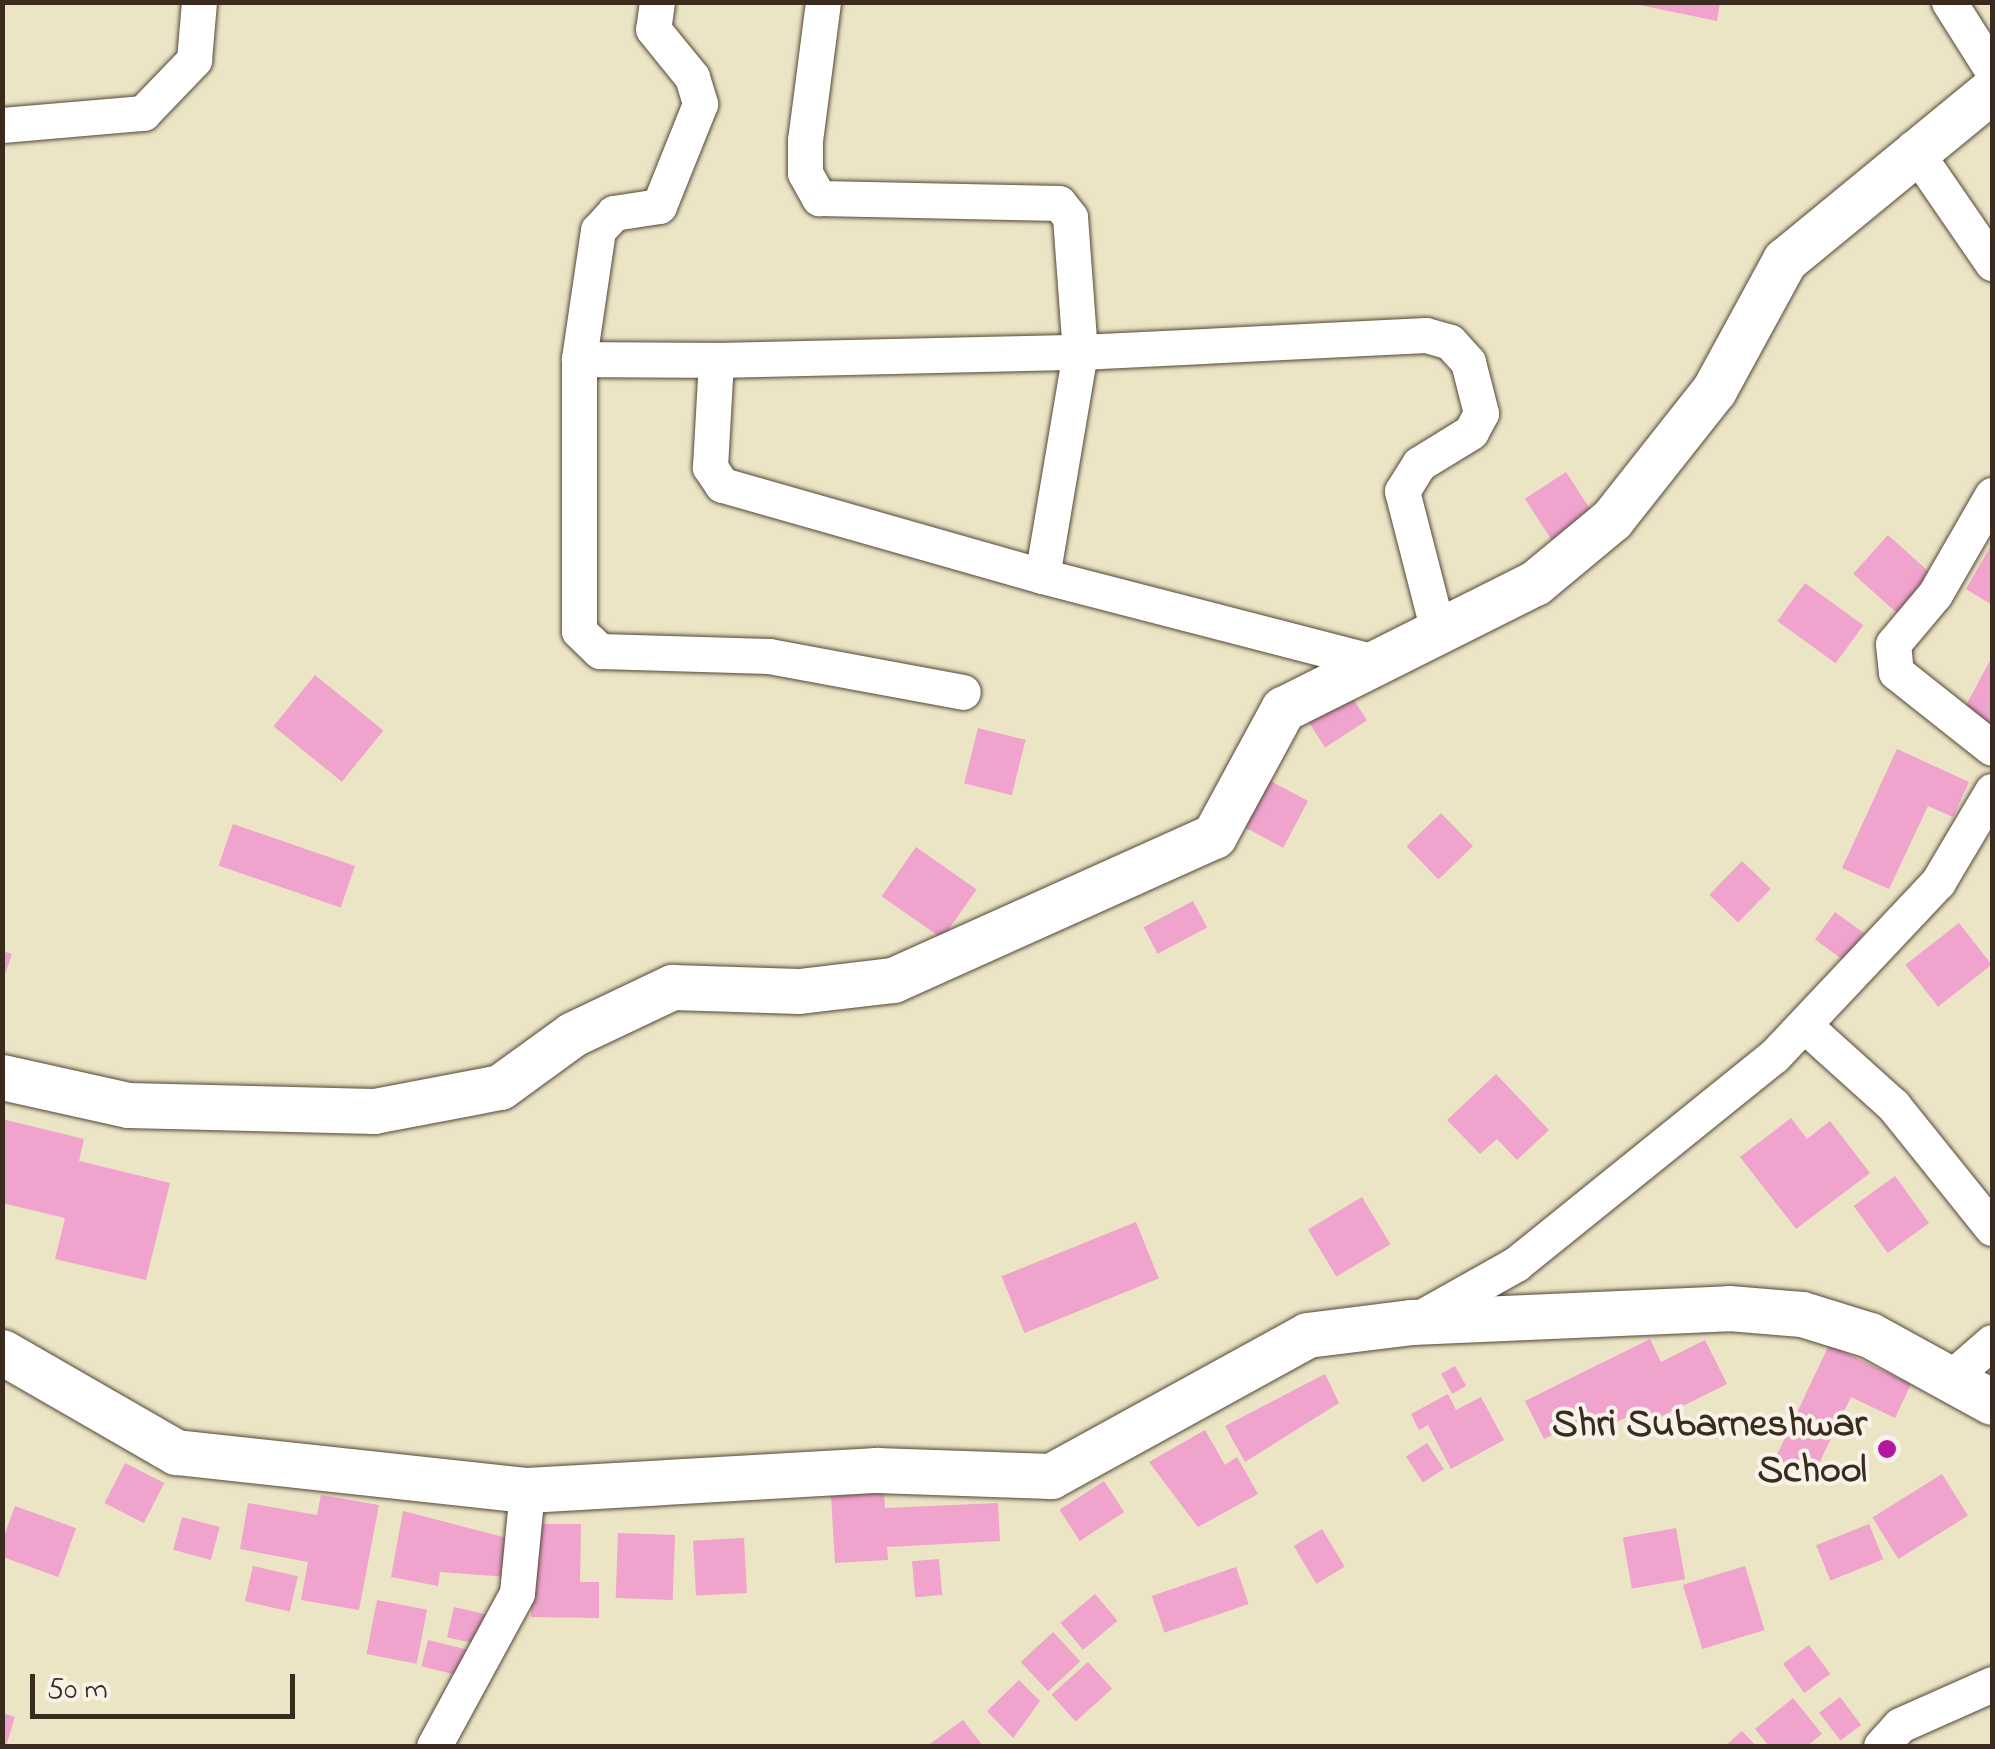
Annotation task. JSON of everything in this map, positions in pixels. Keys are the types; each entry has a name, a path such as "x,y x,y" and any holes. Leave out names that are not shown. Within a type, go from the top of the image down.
{"street":[{"path":"2,125 143,113 194,60 199,2"},
{"path":"657,2 653,29 692,77 700,104 659,206 614,213 598,230 579,359 579,631 600,651 769,656 963,692"},
{"path":"823,2 805,140 806,173 819,198 1058,203 1070,217 1080,352 1042,576"},
{"path":"1949,2 1992,70"},
{"path":"2,1077 128,1105 374,1111 500,1087 572,1034 672,987 798,991 894,980 1214,836 1283,708 1535,583 1612,519 1714,390 1785,260 1913,148 1992,90"},
{"path":"1913,148 1992,264"},
{"path":"579,359 1080,352 1426,335 1450,342 1480,388 1480,412 1471,432 1418,464 1402,491 1438,631"},
{"path":"716,360 710,467 722,485 1042,576 1375,662"},
{"path":"1992,495 1935,594 1893,644 1896,672 1992,748"},
{"path":"1412,1322 1516,1264 1804,1025 1938,882 1992,791"},
{"path":"1804,1025 1893,1105 1992,1228"},
{"path":"2,1352 176,1452 527,1490 876,1470 1051,1476 1307,1335 1412,1322 1729,1308 1802,1314 1954,1375 1992,1402"},
{"path":"1954,1375 1992,1342"},
{"path":"434,1746 517,1593 527,1490"},
{"path":"1881,1746 1900,1726 1992,1684"}],"building":[{"path":"1625,2 1720,2 1717,21"},
{"path":"1566,472 1596,519 1555,546 1525,499"},
{"path":"1888,535 1936,578 1901,616 1853,574"},
{"path":"1992,544 1992,605 1966,589"},
{"path":"1805,583 1863,625 1836,663 1777,621"},
{"path":"1992,657 1992,725 1964,709"},
{"path":"315,675 383,730 342,782 273,726"},
{"path":"1348,691 1367,720 1325,748 1306,718"},
{"path":"978,728 1026,740 1012,795 964,783"},
{"path":"1897,749 1969,782 1953,817 1928,806 1889,889 1842,868"},
{"path":"1263,777 1308,801 1283,848 1238,824"},
{"path":"1441,813 1473,846 1438,879 1406,846"},
{"path":"233,824 355,866 341,908 219,866"},
{"path":"916,847 977,889 942,939 882,896"},
{"path":"1742,861 1771,889 1738,923 1709,895"},
{"path":"1193,901 1207,927 1158,954 1144,927"},
{"path":"1835,912 1864,933 1844,961 1815,940"},
{"path":"1959,923 1992,965 1938,1007 1905,965"},
{"path":"2,951 12,954 3,980 2,980"},
{"path":"1496,1074 1549,1130 1517,1160 1497,1139 1480,1154 1447,1120"},
{"path":"1791,1118 1807,1139 1830,1121 1870,1173 1796,1229 1740,1157"},
{"path":"2,1119 84,1139 79,1161 170,1183 146,1280 55,1259 65,1218 2,1203"},
{"path":"1895,1176 1929,1223 1888,1253 1854,1206"},
{"path":"1362,1197 1390,1244 1336,1277 1308,1229"},
{"path":"1136,1222 1159,1279 1024,1333 1002,1276"},
{"path":"1650,1339 1661,1362 1705,1340 1727,1384 1638,1428 1631,1415 1594,1433 1587,1418 1544,1439 1525,1401"},
{"path":"1829,1345 1911,1384 1895,1418 1851,1397 1813,1476 1775,1459"},
{"path":"1455,1366 1466,1386 1452,1394 1441,1374"},
{"path":"1325,1374 1339,1403 1245,1462 1225,1426"},
{"path":"1448,1394 1456,1410 1481,1397 1504,1440 1451,1469 1428,1425 1419,1430 1411,1414"},
{"path":"1205,1430 1225,1465 1237,1457 1258,1494 1198,1527 1149,1462"},
{"path":"1427,1443 1444,1469 1423,1483 1406,1457"},
{"path":"125,1463 164,1483 144,1523 105,1503"},
{"path":"1942,1474 1968,1516 1898,1559 1872,1517"},
{"path":"1104,1481 1124,1512 1080,1541 1060,1510"},
{"path":"884,1493 885,1508 998,1503 1000,1541 887,1547 888,1560 835,1563 831,1496"},
{"path":"321,1495 379,1505 359,1610 301,1600 308,1562 240,1549 248,1503 317,1515"},
{"path":"15,1506 76,1528 58,1577 2,1557 2,1542"},
{"path":"403,1511 515,1540 508,1577 440,1572 438,1586 391,1577"},
{"path":"182,1517 220,1527 211,1560 173,1550"},
{"path":"533,1524 581,1524 580,1582 599,1582 599,1618 531,1617"},
{"path":"1869,1524 1883,1559 1830,1581 1816,1545"},
{"path":"1676,1528 1685,1579 1632,1589 1623,1537"},
{"path":"1322,1529 1345,1567 1316,1584 1294,1546"},
{"path":"618,1533 675,1535 673,1600 616,1598"},
{"path":"744,1538 747,1593 696,1596 693,1541"},
{"path":"939,1559 942,1595 915,1597 912,1561"},
{"path":"253,1566 298,1576 290,1611 245,1601"},
{"path":"1745,1566 1765,1630 1702,1649 1683,1585"},
{"path":"1236,1567 1249,1604 1165,1633 1152,1596"},
{"path":"1095,1594 1117,1621 1083,1650 1061,1623"},
{"path":"377,1600 427,1610 417,1664 367,1654"},
{"path":"454,1607 489,1615 482,1645 447,1637"},
{"path":"1053,1632 1080,1661 1048,1691 1021,1662"},
{"path":"428,1640 476,1652 469,1678 421,1666"},
{"path":"1809,1645 1830,1674 1804,1693 1783,1664"},
{"path":"1088,1662 1112,1689 1076,1722 1052,1695"},
{"path":"1019,1680 1040,1701 1013,1738 987,1711"},
{"path":"1840,1697 1861,1725 1840,1741 1819,1713"},
{"path":"1793,1698 1822,1734 1807,1746 1769,1746 1755,1729"},
{"path":"2,1713 15,1717 6,1746 2,1746"},
{"path":"963,1720 983,1746 927,1746"},
{"path":"1742,1731 1756,1746 1725,1746"}],"place":[{"name":"Shri Subarneshwar School","path":"1887,1449"}]}
